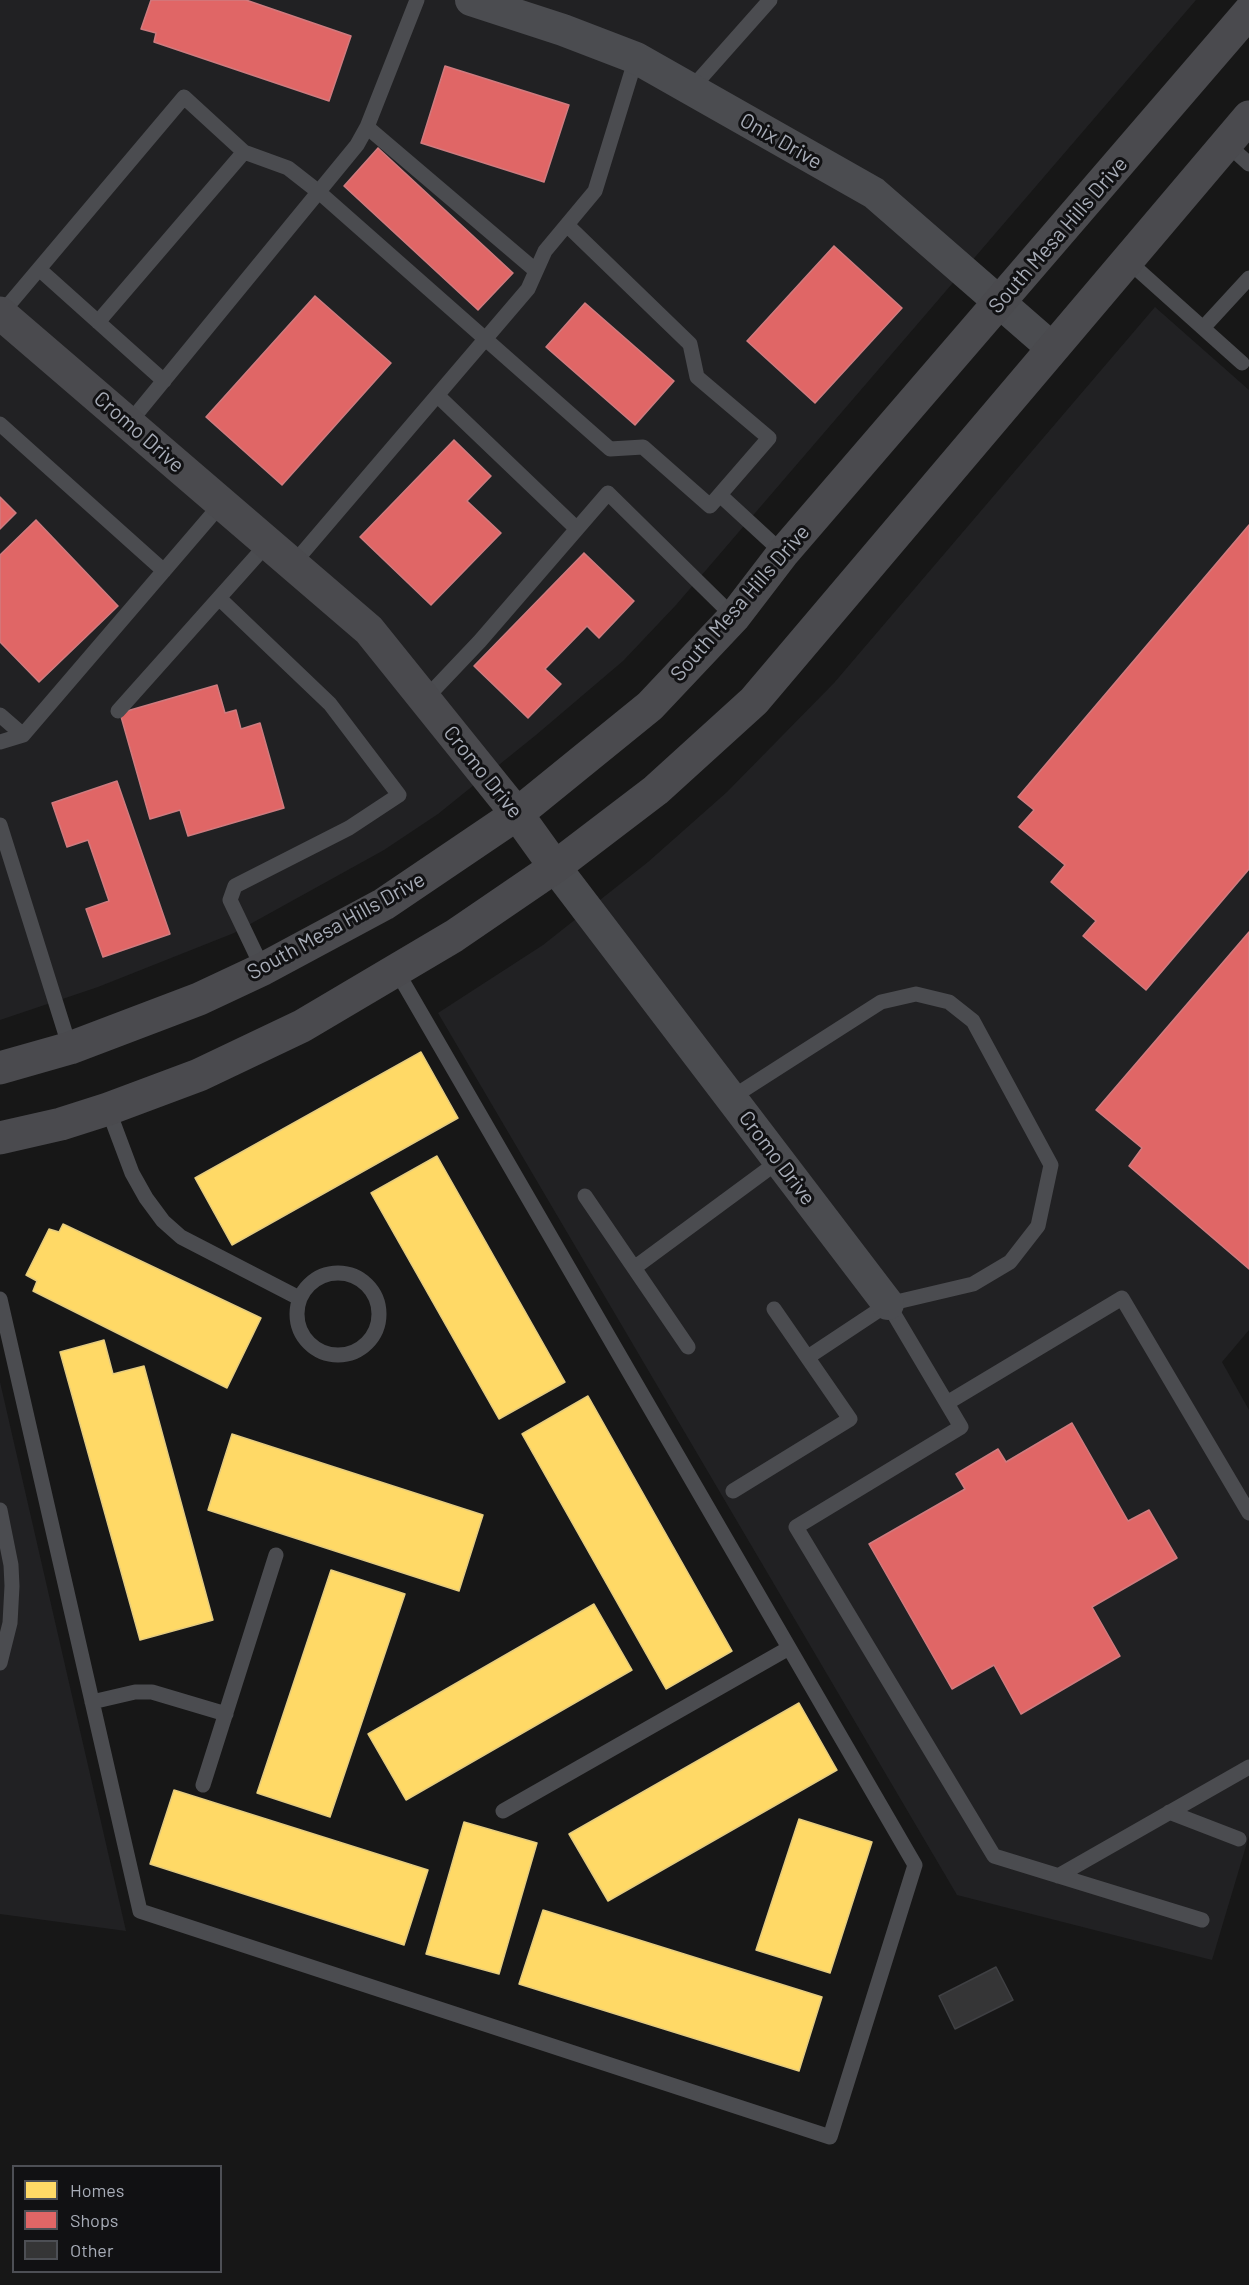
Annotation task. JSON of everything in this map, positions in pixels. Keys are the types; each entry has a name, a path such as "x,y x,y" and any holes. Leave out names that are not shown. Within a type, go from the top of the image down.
{"street":[{"name":"Onix Drive","path":"471,0 563,30 636,58 874,193 1001,301 1052,348"},
{"name":"South Mesa Hills Drive","path":"0,1068 70,1048 199,999 263,969 384,904 517,814 650,706 735,617 783,553 1249,12"},
{"path":"0,1138 61,1124 108,1109 199,1075 302,1026 454,936 555,867 656,790 754,701 1127,260 1238,154 1249,117"},
{"name":"Cromo Drive","path":"1,313 369,630 517,814 888,1304"}],"lane":[{"path":"129,423 320,193 357,145 367,127 417,0"},
{"path":"691,89 770,0"},
{"path":"293,564 528,290 544,251 595,191 636,58"},
{"path":"1,313 184,97 244,152 288,168 320,193 610,449 643,447 710,506 769,438 697,376 690,344 567,225"},
{"path":"367,127 535,270"},
{"path":"98,322 244,152"},
{"path":"1127,260 1242,363"},
{"path":"39,269 164,381"},
{"path":"1203,328 1248,280"},
{"path":"438,396 577,529"},
{"path":"0,424 164,571"},
{"path":"425,699 480,641 608,493 735,617"},
{"path":"720,495 783,553"},
{"path":"0,742 23,735 222,503"},
{"path":"118,711 268,543"},
{"path":"219,598 330,704 399,795 349,828 235,886 230,900 263,969"},
{"path":"0,715 23,735"},
{"path":"0,825 70,1048"},
{"path":"0,1299 140,1911 830,2137 915,1865 396,970"},
{"path":"731,1098 881,1002 915,994 949,1002 973,1021 1051,1165 1038,1226 1010,1262 973,1284 888,1304 808,1357"},
{"path":"108,1109 132,1173 146,1198 163,1221 181,1237 299,1298"},
{"path":"634,1268 779,1161"},
{"path":"585,1196 688,1347"},
{"path":"332,1273 353,1276 370,1288 377,1301 379,1315 370,1341 348,1354 322,1353 310,1346 297,1323 299,1298 307,1286 318,1277 332,1273"},
{"path":"946,1402 1122,1298 1249,1513"},
{"path":"888,1304 961,1427 796,1527 994,1856 1202,1920"},
{"path":"732,1491 850,1419 774,1309"},
{"path":"0,1510 11,1565 12,1586 10,1623 0,1663"},
{"path":"203,1785 276,1556"},
{"path":"503,1811 789,1648"},
{"path":"92,1702 135,1692 152,1692 226,1713"},
{"path":"1058,1876 1249,1767"},
{"path":"1169,1812 1239,1839"}],"shaded area":[{"path":"0,0 1196,0 676,605 623,661 438,814 384,850 234,933 98,987 0,1020"},
{"path":"1155,307 1249,390 1249,1330 1222,1362 1249,1410 1249,1836 1212,1960 957,1895 438,1013 543,945 648,862 727,792 834,683"},
{"path":"0,1382 126,1931 0,1914"}],"building: Homes":[{"path":"421,1052 458,1118 232,1245 195,1178"},
{"path":"437,1156 565,1382 499,1419 371,1193"},
{"path":"63,1224 261,1318 227,1388 33,1291 37,1281 26,1275 49,1229 59,1232"},
{"path":"104,1340 113,1374 144,1366 213,1620 140,1640 60,1352"},
{"path":"588,1396 732,1651 666,1689 522,1434"},
{"path":"232,1434 483,1515 459,1591 208,1510"},
{"path":"331,1570 405,1594 330,1817 257,1793"},
{"path":"594,1604 632,1670 406,1800 368,1734"},
{"path":"799,1703 837,1770 608,1901 569,1834"},
{"path":"174,1790 428,1870 404,1945 150,1864"},
{"path":"799,1819 872,1842 830,1973 756,1950"},
{"path":"464,1822 537,1843 499,1974 426,1954"},
{"path":"543,1910 822,1997 799,2071 519,1984"}],"building: Shops":[{"path":"151,0 246,0 351,36 329,101 154,42 156,33 141,29"},
{"path":"445,66 569,105 544,182 421,143"},
{"path":"378,148 513,273 478,310 344,186"},
{"path":"834,246 902,308 815,403 747,341"},
{"path":"315,296 391,363 282,485 206,417"},
{"path":"585,303 674,381 635,425 546,347"},
{"path":"454,440 491,476 467,501 501,533 431,605 360,537"},
{"path":"0,497 16,513 0,529"},
{"path":"36,520 118,606 39,682 0,642 0,555"},
{"path":"1249,525 1249,869 1146,990 1083,936 1096,921 1051,882 1065,865 1019,827 1034,810 1018,797"},
{"path":"584,553 634,601 599,638 587,626 545,669 561,684 528,718 474,666"},
{"path":"217,685 225,713 236,710 241,729 260,723 284,808 188,836 180,810 150,819 120,713"},
{"path":"117,781 170,934 103,957 86,909 109,901 88,840 67,847 52,803"},
{"path":"1249,932 1249,1269 1129,1166 1142,1148 1096,1110"},
{"path":"1072,1423 1128,1521 1149,1510 1177,1558 1092,1607 1120,1656 1021,1714 994,1665 952,1689 869,1544 965,1489 956,1474 998,1449 1006,1462"}],"building: Other":[{"path":"996,1967 1013,2000 955,2029 939,1996"}]}
